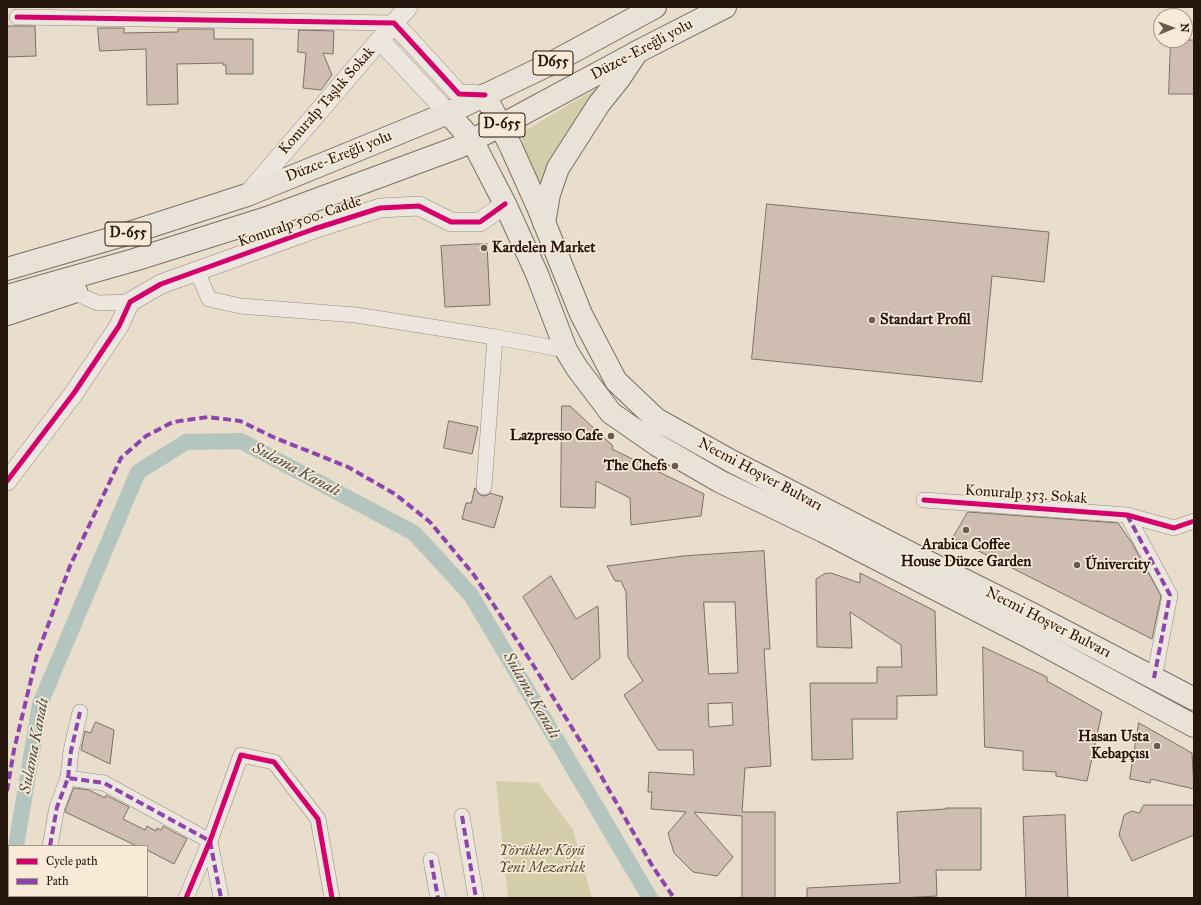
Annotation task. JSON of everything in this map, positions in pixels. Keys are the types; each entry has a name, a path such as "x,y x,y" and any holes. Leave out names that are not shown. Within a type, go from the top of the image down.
{"main road":[{"name":"Düzce-Ereğli yolu","path":"7,269 120,236 247,195 448,113 550,64 655,7"},
{"name":"Düzce-Ereğli yolu","path":"134,260 267,218 460,146 725,7"},
{"path":"544,223 549,194 558,168 599,104 619,79 637,52"},
{"name":"Necmi Hoşver Bulvarı","path":"484,95 500,126 544,223 581,314 616,381 656,419 731,461 1194,698"},
{"name":"Necmi Hoşver Bulvarı","path":"448,113 472,140 505,204 536,274 566,350 577,368 610,413 658,445 721,482 823,531 1031,638 1194,726"},
{"path":"7,296 134,260"},
{"path":"7,314 73,292 134,260"}],"street":[{"name":"Konuralp Taşlık Sokak","path":"247,195 408,7"},
{"path":"17,17 123,13 253,14 394,23 459,94 484,95"},
{"path":"380,40 448,113"},
{"name":"Konuralp 500. Cadde","path":"130,302 160,284 314,229 380,208 419,206 451,222 480,222 505,204"},
{"path":"197,271 209,299 240,306 356,314 566,350"},
{"path":"7,481 74,393 119,326 130,302 98,303 52,283"},
{"path":"484,487 495,337"},
{"name":"Konuralp 353. Sokak","path":"924,500 1127,515 1174,528 1194,521"},
{"path":"1127,515 1170,595 1154,678"},
{"path":"50,845 57,807 68,778 71,751 80,712"},
{"path":"186,898 210,841 241,755 274,762 318,819 332,898"},
{"path":"68,778 104,783 210,841"},
{"path":"462,816 476,898"},
{"path":"210,841 221,898"},
{"path":"431,860 438,898"}],"green space":[{"path":"601,86 544,191 523,150 522,139 526,130"},
{"name":"Yörükler Köyü Yeni Mezarlık","path":"496,781 539,783 573,830 592,898 508,898"}],"building":[{"path":"7,26 35,26 36,56 7,57"},
{"path":"98,28 124,28 124,33 178,32 178,29 214,29 214,39 253,39 253,74 226,74 226,65 223,65 223,63 177,64 178,104 147,105 146,49 100,51"},
{"path":"299,30 334,31 333,54 323,53 332,75 321,90 303,88 306,53 298,52"},
{"path":"1194,40 1194,94 1169,94 1171,48 1193,48"},
{"name":"Standart Profil","path":"767,204 1049,232 1044,282 992,276 982,382 752,359"},
{"path":"487,244 490,305 445,307 441,246"},
{"path":"562,406 570,406 613,446 612,449 704,494 701,516 631,525 630,498 596,481 595,508 561,507"},
{"path":"449,421 478,427 472,454 444,448"},
{"path":"475,488 479,494 483,496 490,493 503,497 494,528 462,519 466,503 471,503"},
{"name":"Ünivercity","path":"968,512 1118,523 1132,543 1161,596 1152,639 953,538"},
{"path":"764,551 770,649 764,649 771,766 745,768 742,812 775,812 775,898 742,898 742,816 694,812 733,857 717,876 693,872 674,853 668,833 686,812 651,809 652,792 648,792 649,772 694,775 693,750 658,750 624,695 643,681 628,657 626,592 621,581 615,581 607,566 683,556","holes":["704,602 735,602 738,673 709,674","732,703 733,725 709,727 708,704"]},
{"path":"831,573 860,583 860,573 935,611 937,695 897,696 897,719 852,719 853,759 812,760 810,683 877,683 877,667 902,667 901,645 850,612 852,648 817,647 816,579 824,574"},
{"path":"551,576 576,619 598,606 600,658 572,680 523,597"},
{"path":"983,647 1047,677 1047,681 1102,712 1087,781 1056,776 1056,772 1023,770 1023,751 985,747"},
{"path":"96,722 114,730 110,764 81,750 85,731 90,733"},
{"path":"1139,723 1192,753 1194,789 1151,779 1150,783 1130,779"},
{"path":"74,788 89,790 105,798 106,795 129,807 123,819 145,830 147,826 156,831 157,828 161,830 163,826 187,839 174,864 148,851 148,845 135,845 65,812"},
{"path":"1144,805 1194,805 1194,835 1132,861 1119,835 1124,815 1132,811 1139,813"},
{"path":"946,808 981,808 981,870 936,870 937,896 901,898 807,898 807,888 900,883 897,812"},
{"path":"1065,815 1068,898 1026,898 1023,817"}],"waterway":[{"name":"Sulama Kanalı","path":"16,845 40,704 138,472 186,442 241,441 414,533 471,595 650,898"},
{"name":"Sulama Kanalı","path":"7,898 8,893"}],"marked path":[{"path":"7,791 14,750 37,655 70,566 121,458 146,436 173,422 208,417 240,421 273,437 348,467 395,494 430,522 474,575 530,660 592,760 653,867 674,898"},
{"path":"1127,515 1170,595 1154,678"},
{"path":"68,778 71,751 80,712"},
{"path":"50,845 57,807 68,778 104,783 210,841 221,898"},
{"path":"462,816 476,898"},
{"path":"431,860 438,898"}],"cycle path":[{"path":"17,17 394,23 459,94 485,95"},
{"path":"7,481 74,393 119,326 130,302 161,284 314,229 380,208 419,206 451,222 480,222 505,204"},
{"path":"924,500 1127,515 1174,528 1194,521"},
{"path":"186,898 210,841 241,755 274,762 318,819 332,898"}],"place":[{"name":"Kardelen Market","path":"484,248"},
{"name":"Standart Profil","path":"872,320"},
{"name":"Lazpresso Cafe","path":"611,436"},
{"name":"The Chefs","path":"675,466"},
{"name":"Arabica Coffee House Düzce Garden","path":"966,530"},
{"name":"Ünivercity","path":"1077,565"},
{"name":"Hasan Usta Kebapçısı","path":"1157,746"}]}
